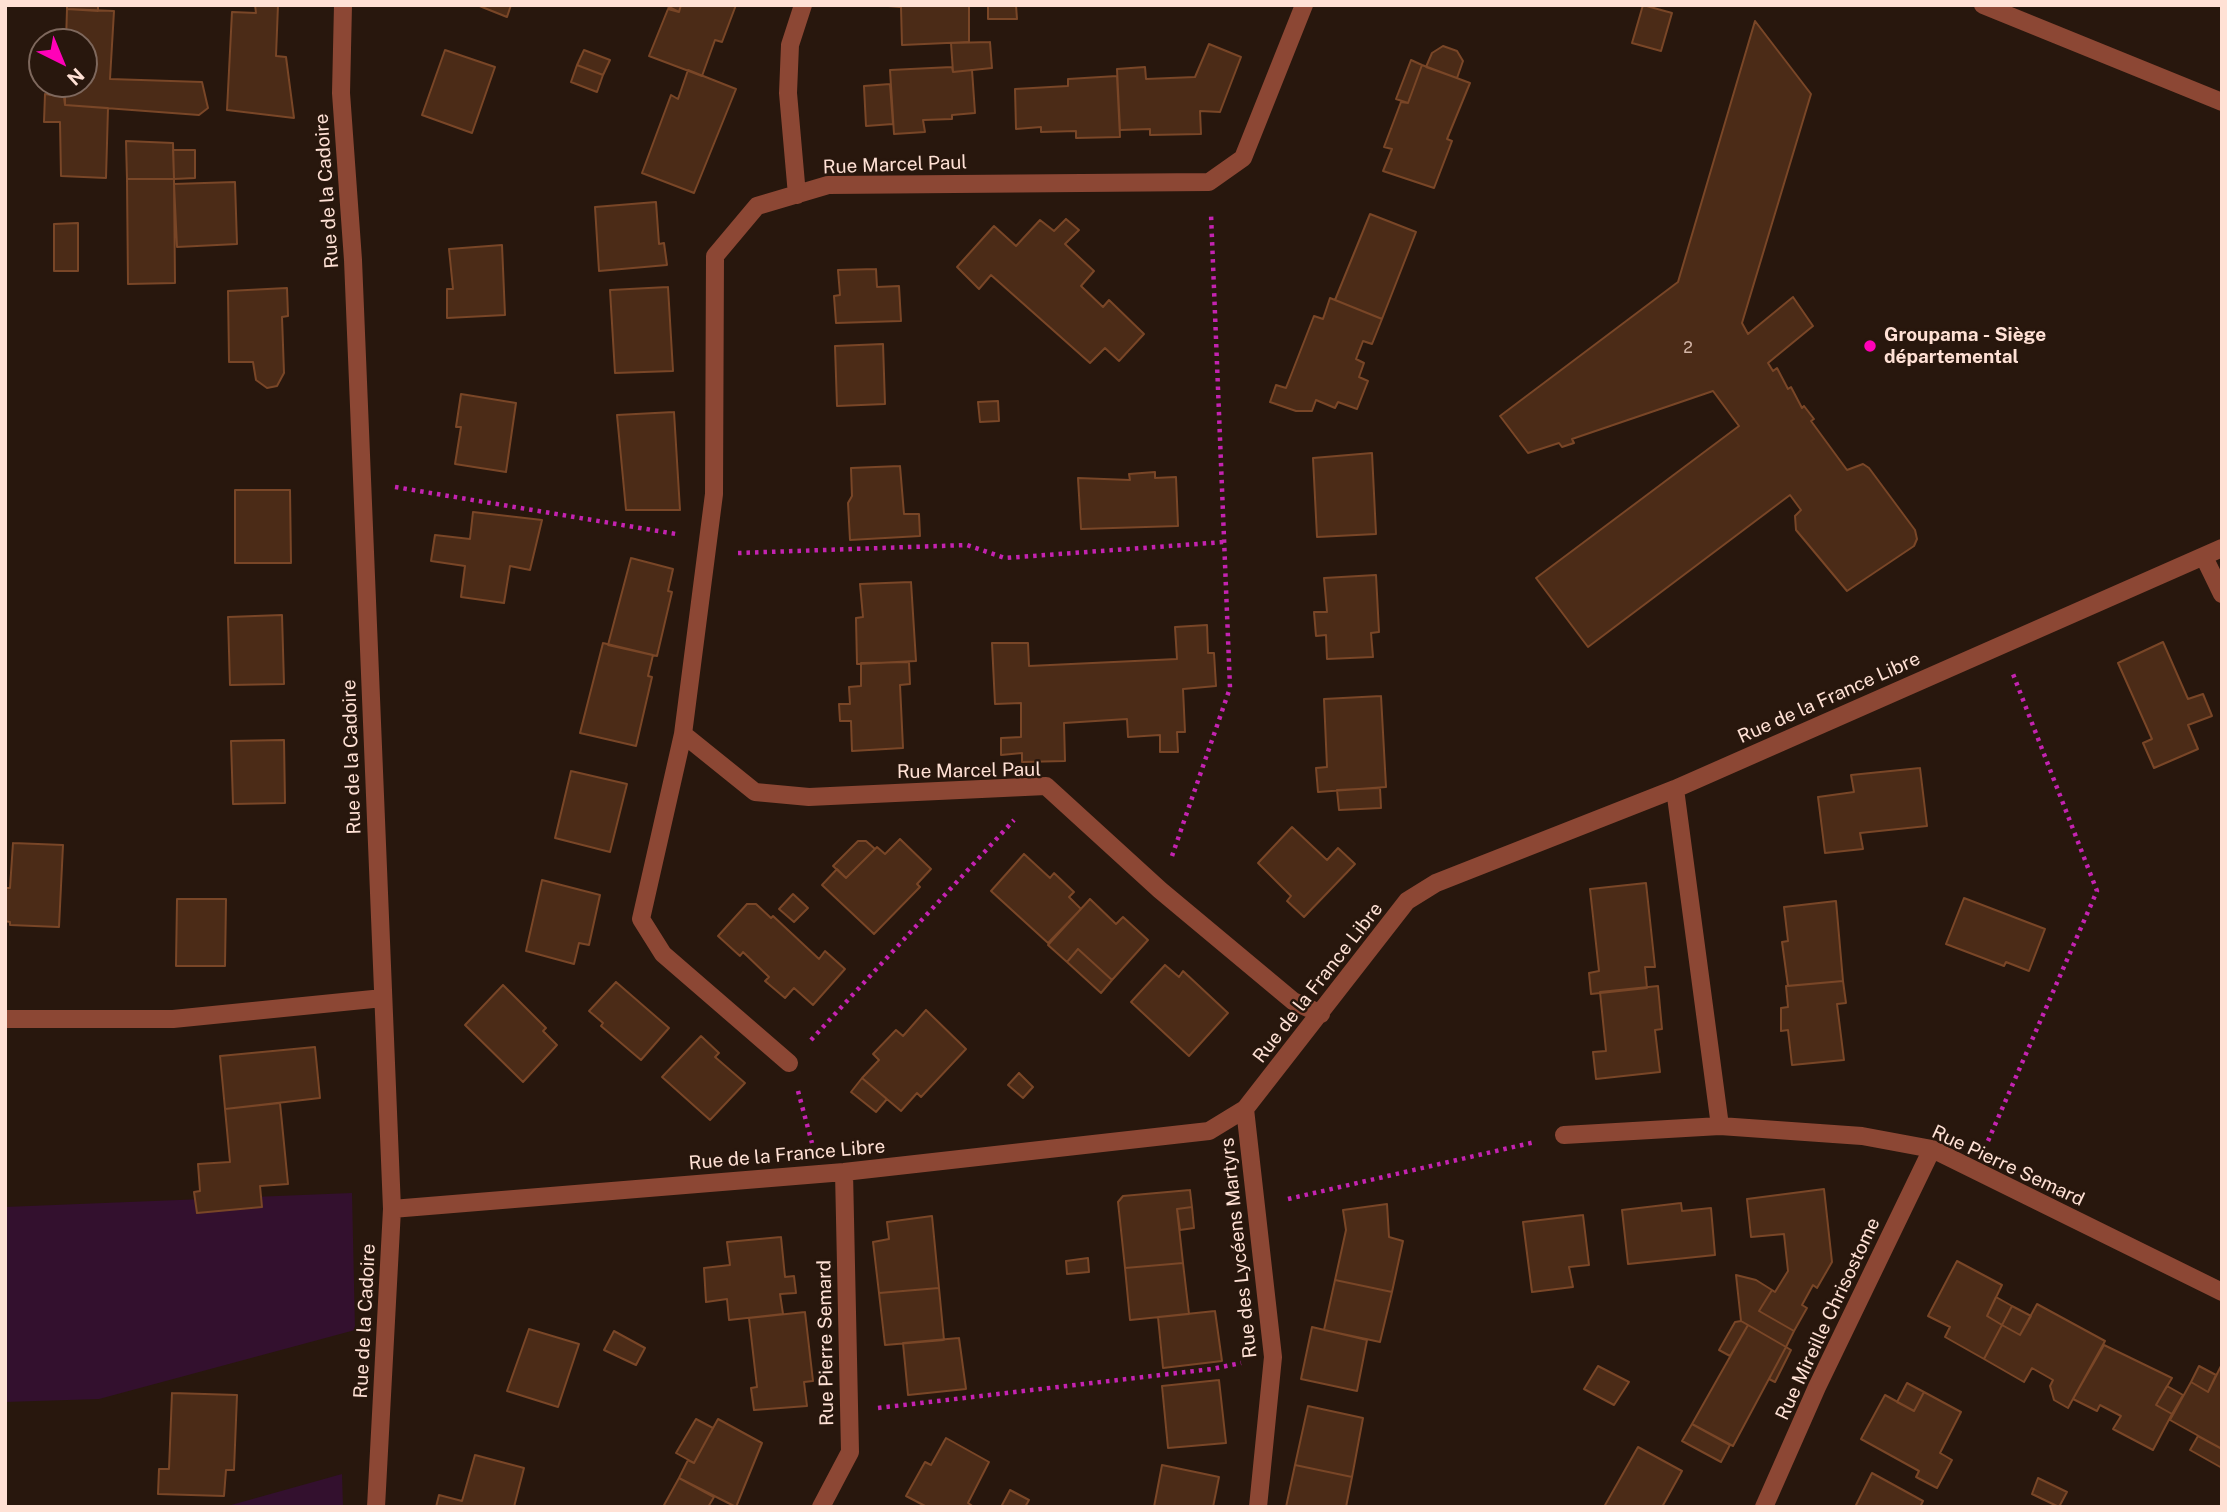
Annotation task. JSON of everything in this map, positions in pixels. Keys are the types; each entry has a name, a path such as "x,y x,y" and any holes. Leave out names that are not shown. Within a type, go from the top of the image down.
{"street":[{"name":"Rue de la Cadoire","path":"344,5 341,93 353,260 392,1209 376,1507"},
{"path":"797,195 788,93 790,45 803,5"},
{"path":"1209,182 1243,158 1304,5"},
{"path":"1983,5 2222,102"},
{"name":"Rue Marcel Paul","path":"789,1063 663,954 642,919 682,734 714,494 715,256 757,206 828,185 1209,182"},
{"name":"Rue de la France Libre","path":"392,1209 844,1172 1209,1131 1245,1110 1407,901 1436,883 1675,789 2222,548"},
{"path":"2204,557 2222,594"},
{"name":"Rue Marcel Paul","path":"682,734 755,792 809,797 1046,786 1160,890 1293,1001 1321,1014"},
{"path":"1675,789 1720,1126"},
{"path":"5,1019 173,1019 383,998"},
{"name":"Rue des Lycéens Martyrs","path":"1245,1110 1273,1357 1258,1507"},
{"name":"Rue Pierre Semard","path":"1564,1135 1720,1126 1861,1136 1932,1149 2222,1292"},
{"name":"Rue Mireille Chrisostome","path":"1764,1507 1817,1387 1932,1149"},
{"name":"Rue Pierre Semard","path":"821,1507 850,1452 844,1172"}],"path":[{"path":"1160,890 1230,688 1209,182"},
{"path":"362,482 707,547 967,545 1005,558 1224,542"},
{"path":"1975,1171 2097,891 2002,646"},
{"path":"807,1175 813,1137 789,1063 1046,786"},
{"path":"1256,1207 1564,1135"},
{"path":"849,1411 1212,1369 1273,1357"}],"shaded area":[{"path":"352,1193 355,1330 99,1399 5,1402 5,1207"},
{"path":"342,1474 343,1507 224,1507"}],"building":[{"path":"67,5 98,5 98,11 67,9"},
{"path":"255,5 278,5 276,56 286,57 294,118 227,110 232,12 256,13"},
{"path":"477,5 511,5 507,17"},
{"path":"665,5 681,5 679,12"},
{"path":"681,5 736,5 722,42 715,40 702,76 649,56 668,9 679,12"},
{"path":"875,5 969,5 969,42 902,45 901,7"},
{"path":"988,5 1016,5 1017,19 988,19"},
{"path":"1643,5 1672,13 1661,51 1632,43"},
{"path":"67,9 114,11 110,79 202,82 208,108 199,115 65,105 65,98 98,98 98,28 66,28"},
{"path":"1755,21 1811,94 1742,323 1748,334 1793,297 1813,326 1768,363 1773,371 1777,368 1788,389 1791,387 1802,408 1804,406 1814,419 1811,421 1847,470 1863,464 1869,468 1915,530 1917,539 1914,546 1847,591 1796,530 1795,516 1801,510 1790,495 1588,647 1536,578 1739,426 1713,391 1572,439 1574,443 1562,447 1559,443 1528,453 1500,416 1678,282"},
{"path":"990,42 992,68 953,72 951,43"},
{"path":"1209,44 1241,57 1220,112 1200,111 1201,134 1150,135 1150,129 1120,130 1117,69 1145,67 1146,79 1195,77"},
{"path":"1443,46 1457,51 1463,61 1457,78 1426,67 1432,53"},
{"path":"445,50 495,67 472,133 422,115"},
{"path":"584,50 610,60 603,75 577,65"},
{"path":"1411,60 1422,65 1408,103 1396,99"},
{"path":"577,65 603,75 597,92 571,82"},
{"path":"1422,65 1470,83 1447,139 1452,141 1434,188 1383,171 1392,149 1384,147 1401,102 1408,103"},
{"path":"952,67 953,72 972,70 975,113 952,115 952,119 923,120 925,132 894,134 890,70"},
{"path":"688,70 736,89 694,193 642,173 671,95 678,99"},
{"path":"1117,76 1120,137 1076,138 1076,131 1041,132 1041,127 1016,129 1015,89 1068,86 1068,79"},
{"path":"890,84 893,124 866,126 864,86"},
{"path":"45,98 64,98 65,105 108,108 106,178 61,176 60,122 44,122"},
{"path":"126,141 173,143 174,179 127,179"},
{"path":"173,150 195,150 195,178 174,179"},
{"path":"127,179 174,179 175,283 128,284"},
{"path":"235,182 237,244 177,247 174,184"},
{"path":"656,202 659,244 664,243 667,265 599,271 595,207"},
{"path":"1370,214 1416,232 1382,319 1335,300"},
{"path":"1066,219 1079,230 1065,244 1094,271 1081,286 1103,307 1109,300 1144,334 1119,361 1105,348 1090,363 991,275 979,289 957,267 994,226 1016,246 1040,220 1054,231"},
{"path":"78,223 78,271 54,271 54,224"},
{"path":"502,245 505,315 447,318 447,289 453,289 449,249"},
{"path":"876,269 877,287 899,286 901,321 836,323 834,296 840,295 838,270"},
{"path":"668,287 673,371 615,373 610,290"},
{"path":"287,288 288,316 282,317 284,373 277,386 267,388 256,380 253,362 229,362 228,291"},
{"path":"1330,298 1382,319 1372,344 1363,341 1356,359 1364,363 1359,377 1368,381 1357,409 1338,402 1335,408 1316,400 1312,411 1296,411 1270,402 1276,385 1286,388 1314,316 1323,319"},
{"path":"883,344 885,404 837,406 835,346"},
{"path":"461,394 516,403 506,472 455,464 461,427 456,427"},
{"path":"998,401 999,421 980,422 978,402"},
{"path":"674,412 680,510 626,510 617,415"},
{"path":"1372,453 1376,534 1317,537 1313,458"},
{"path":"900,466 904,514 919,514 920,536 850,540 848,503 852,496 851,468"},
{"path":"1155,472 1155,478 1176,477 1178,526 1081,529 1078,478 1130,480 1129,474"},
{"path":"235,490 290,490 291,563 235,563"},
{"path":"473,512 542,520 530,570 510,566 504,603 461,597 465,566 431,561 435,535 470,539"},
{"path":"631,558 673,569 668,591 672,592 657,656 608,645"},
{"path":"1376,575 1379,632 1371,633 1373,657 1327,659 1326,635 1316,636 1314,612 1327,612 1324,578"},
{"path":"911,582 916,661 857,664 856,618 863,617 860,584"},
{"path":"282,615 284,684 230,685 228,617"},
{"path":"1207,625 1208,653 1214,653 1216,686 1183,689 1185,732 1177,732 1178,752 1160,752 1160,735 1128,737 1127,719 1064,723 1065,761 1022,762 1022,753 1001,755 1001,738 1021,737 1021,703 995,704 992,643 1028,643 1029,666 1177,659 1175,627"},
{"path":"2163,642 2188,699 2203,694 2212,716 2188,725 2198,749 2154,768 2143,743 2152,739 2118,663"},
{"path":"603,643 653,655 648,676 652,677 636,746 580,733"},
{"path":"909,662 910,684 900,685 903,748 852,751 851,721 840,721 839,704 850,704 849,687 861,686 861,663"},
{"path":"1381,696 1386,787 1318,792 1316,768 1327,767 1324,699"},
{"path":"284,740 285,803 233,804 231,741"},
{"path":"1920,768 1927,826 1860,833 1863,849 1825,853 1818,797 1854,792 1851,775"},
{"path":"571,771 627,784 610,852 555,838"},
{"path":"1380,788 1381,808 1339,810 1337,790"},
{"path":"1292,827 1327,860 1338,848 1355,864 1304,917 1287,901 1291,896 1258,863"},
{"path":"900,839 931,869 917,884 920,887 874,934 822,885 837,869 846,878 877,847 885,854"},
{"path":"858,841 866,841 875,849 846,878 833,866"},
{"path":"13,843 63,845 59,927 10,925 10,922 5,921 5,888 10,888"},
{"path":"1024,854 1050,878 1054,873 1074,892 1069,897 1081,909 1048,943 991,891"},
{"path":"542,880 600,895 589,945 579,943 574,964 526,951"},
{"path":"1646,883 1655,967 1645,967 1647,988 1591,994 1589,973 1599,971 1590,889"},
{"path":"793,894 808,908 794,922 779,909"},
{"path":"1964,898 2045,929 2029,971 2006,962 2004,966 1946,944"},
{"path":"177,899 226,899 225,966 176,966"},
{"path":"1090,899 1116,924 1123,917 1148,940 1112,980 1078,949 1067,962 1048,945"},
{"path":"1836,901 1843,981 1788,986 1782,942 1788,941 1784,907"},
{"path":"747,904 756,904 771,918 773,916 819,959 825,951 845,969 813,1005 794,988 785,998 765,981 769,977 743,952 740,956 718,936"},
{"path":"1078,949 1112,980 1101,993 1067,962"},
{"path":"1165,965 1179,977 1183,971 1228,1013 1189,1056 1131,1002"},
{"path":"1843,981 1846,1003 1837,1004 1844,1060 1792,1065 1788,1030 1781,1031 1781,1008 1788,1007 1786,986"},
{"path":"616,982 669,1028 641,1060 601,1026 603,1023 589,1011"},
{"path":"503,985 546,1028 543,1031 557,1045 523,1082 465,1025"},
{"path":"1658,986 1662,1029 1655,1030 1660,1072 1596,1079 1593,1052 1606,1051 1600,992"},
{"path":"926,1010 966,1049 921,1097 917,1093 901,1111 862,1078 879,1060 873,1054 896,1030 903,1036"},
{"path":"701,1036 719,1053 715,1057 745,1083 710,1120 662,1077"},
{"path":"315,1047 320,1098 225,1109 220,1056"},
{"path":"1019,1073 1033,1087 1023,1098 1008,1085"},
{"path":"862,1078 887,1099 876,1112 851,1092"},
{"path":"280,1103 288,1184 260,1186 262,1207 197,1213 194,1192 200,1191 198,1164 230,1162 225,1109"},
{"path":"1824,1189 1832,1262 1817,1288 1813,1285 1802,1305 1807,1308 1794,1331 1759,1311 1788,1271 1784,1234 1751,1237 1747,1199"},
{"path":"1190,1190 1192,1207 1177,1209 1183,1263 1125,1268 1118,1202 1123,1196"},
{"path":"1681,1203 1682,1211 1711,1208 1715,1255 1628,1264 1622,1210"},
{"path":"1387,1204 1389,1237 1403,1241 1392,1292 1335,1280 1346,1230 1343,1210"},
{"path":"1192,1207 1194,1228 1180,1230 1177,1209"},
{"path":"1583,1215 1589,1265 1569,1267 1573,1287 1532,1292 1523,1222"},
{"path":"932,1216 939,1288 879,1293 873,1242 889,1239 887,1222"},
{"path":"781,1237 785,1277 794,1276 796,1293 780,1294 783,1314 729,1320 727,1299 706,1302 704,1268 730,1265 727,1242"},
{"path":"1088,1258 1089,1272 1067,1274 1066,1261"},
{"path":"1957,1261 2002,1285 1987,1316 2002,1325 1984,1359 1945,1337 1950,1327 1928,1316"},
{"path":"1183,1263 1189,1314 1130,1320 1125,1268"},
{"path":"1736,1275 1756,1280 1772,1290 1759,1311 1794,1331 1786,1347 1741,1321"},
{"path":"1335,1280 1392,1292 1380,1342 1324,1330"},
{"path":"939,1288 944,1340 885,1345 879,1293"},
{"path":"1996,1297 2012,1306 2002,1325 1987,1316"},
{"path":"2037,1304 2105,1341 2068,1408 2054,1400 2050,1386 2053,1380 2032,1368 2024,1382 1984,1359 2002,1325 2020,1335"},
{"path":"2012,1306 2031,1316 2020,1335 2002,1325"},
{"path":"1215,1311 1222,1361 1163,1368 1158,1317"},
{"path":"805,1312 813,1381 804,1382 807,1406 754,1410 751,1388 757,1387 749,1318"},
{"path":"1741,1321 1748,1325 1730,1356 1719,1350 1735,1322"},
{"path":"1748,1325 1786,1347 1733,1446 1692,1424"},
{"path":"1312,1327 1367,1340 1357,1391 1301,1379"},
{"path":"529,1329 579,1344 558,1407 507,1391"},
{"path":"614,1331 645,1348 636,1365 604,1350"},
{"path":"959,1338 966,1389 908,1395 903,1343"},
{"path":"2104,1345 2172,1378 2156,1405 2172,1414 2153,1450 2113,1429 2121,1416 2100,1405 2097,1411 2073,1399"},
{"path":"1786,1347 1791,1350 1775,1382 1769,1379"},
{"path":"1598,1366 1629,1382 1614,1405 1584,1389"},
{"path":"2199,1366 2216,1375 2208,1392 2191,1382"},
{"path":"2221,1366 2222,1449 2170,1420 2191,1382 2208,1392"},
{"path":"1219,1380 1226,1443 1168,1448 1162,1386"},
{"path":"1907,1383 1924,1392 1914,1411 1897,1402"},
{"path":"2167,1386 2183,1395 2172,1414 2156,1405"},
{"path":"1924,1392 1961,1412 1940,1453 1952,1460 1937,1488 1916,1477 1919,1471 1861,1439 1885,1395 1914,1411"},
{"path":"172,1393 237,1395 234,1470 226,1470 224,1496 158,1494 159,1469 169,1469"},
{"path":"1308,1406 1363,1418 1352,1477 1295,1465"},
{"path":"696,1419 713,1428 694,1463 676,1453"},
{"path":"718,1419 762,1443 736,1507 679,1478 688,1460 694,1463"},
{"path":"1692,1424 1730,1445 1721,1462 1682,1441"},
{"path":"2198,1436 2222,1449 2222,1468 2190,1450"},
{"path":"946,1438 989,1462 968,1503 974,1507 927,1507 906,1496 925,1462 931,1465"},
{"path":"1638,1447 1682,1471 1662,1507 1604,1507"},
{"path":"475,1455 524,1468 514,1507 436,1507 439,1495 462,1501"},
{"path":"1162,1465 1219,1477 1213,1507 1154,1507"},
{"path":"1295,1465 1352,1477 1346,1507 1286,1507"},
{"path":"1872,1473 1923,1501 1920,1507 1855,1507"},
{"path":"679,1478 714,1497 708,1507 663,1507"},
{"path":"2038,1478 2067,1492 2059,1507 2032,1494"},
{"path":"1010,1490 1029,1500 1025,1507 1001,1507"}],"place":[{"name":"Groupama - Siège départemental","path":"1870,346"}]}
